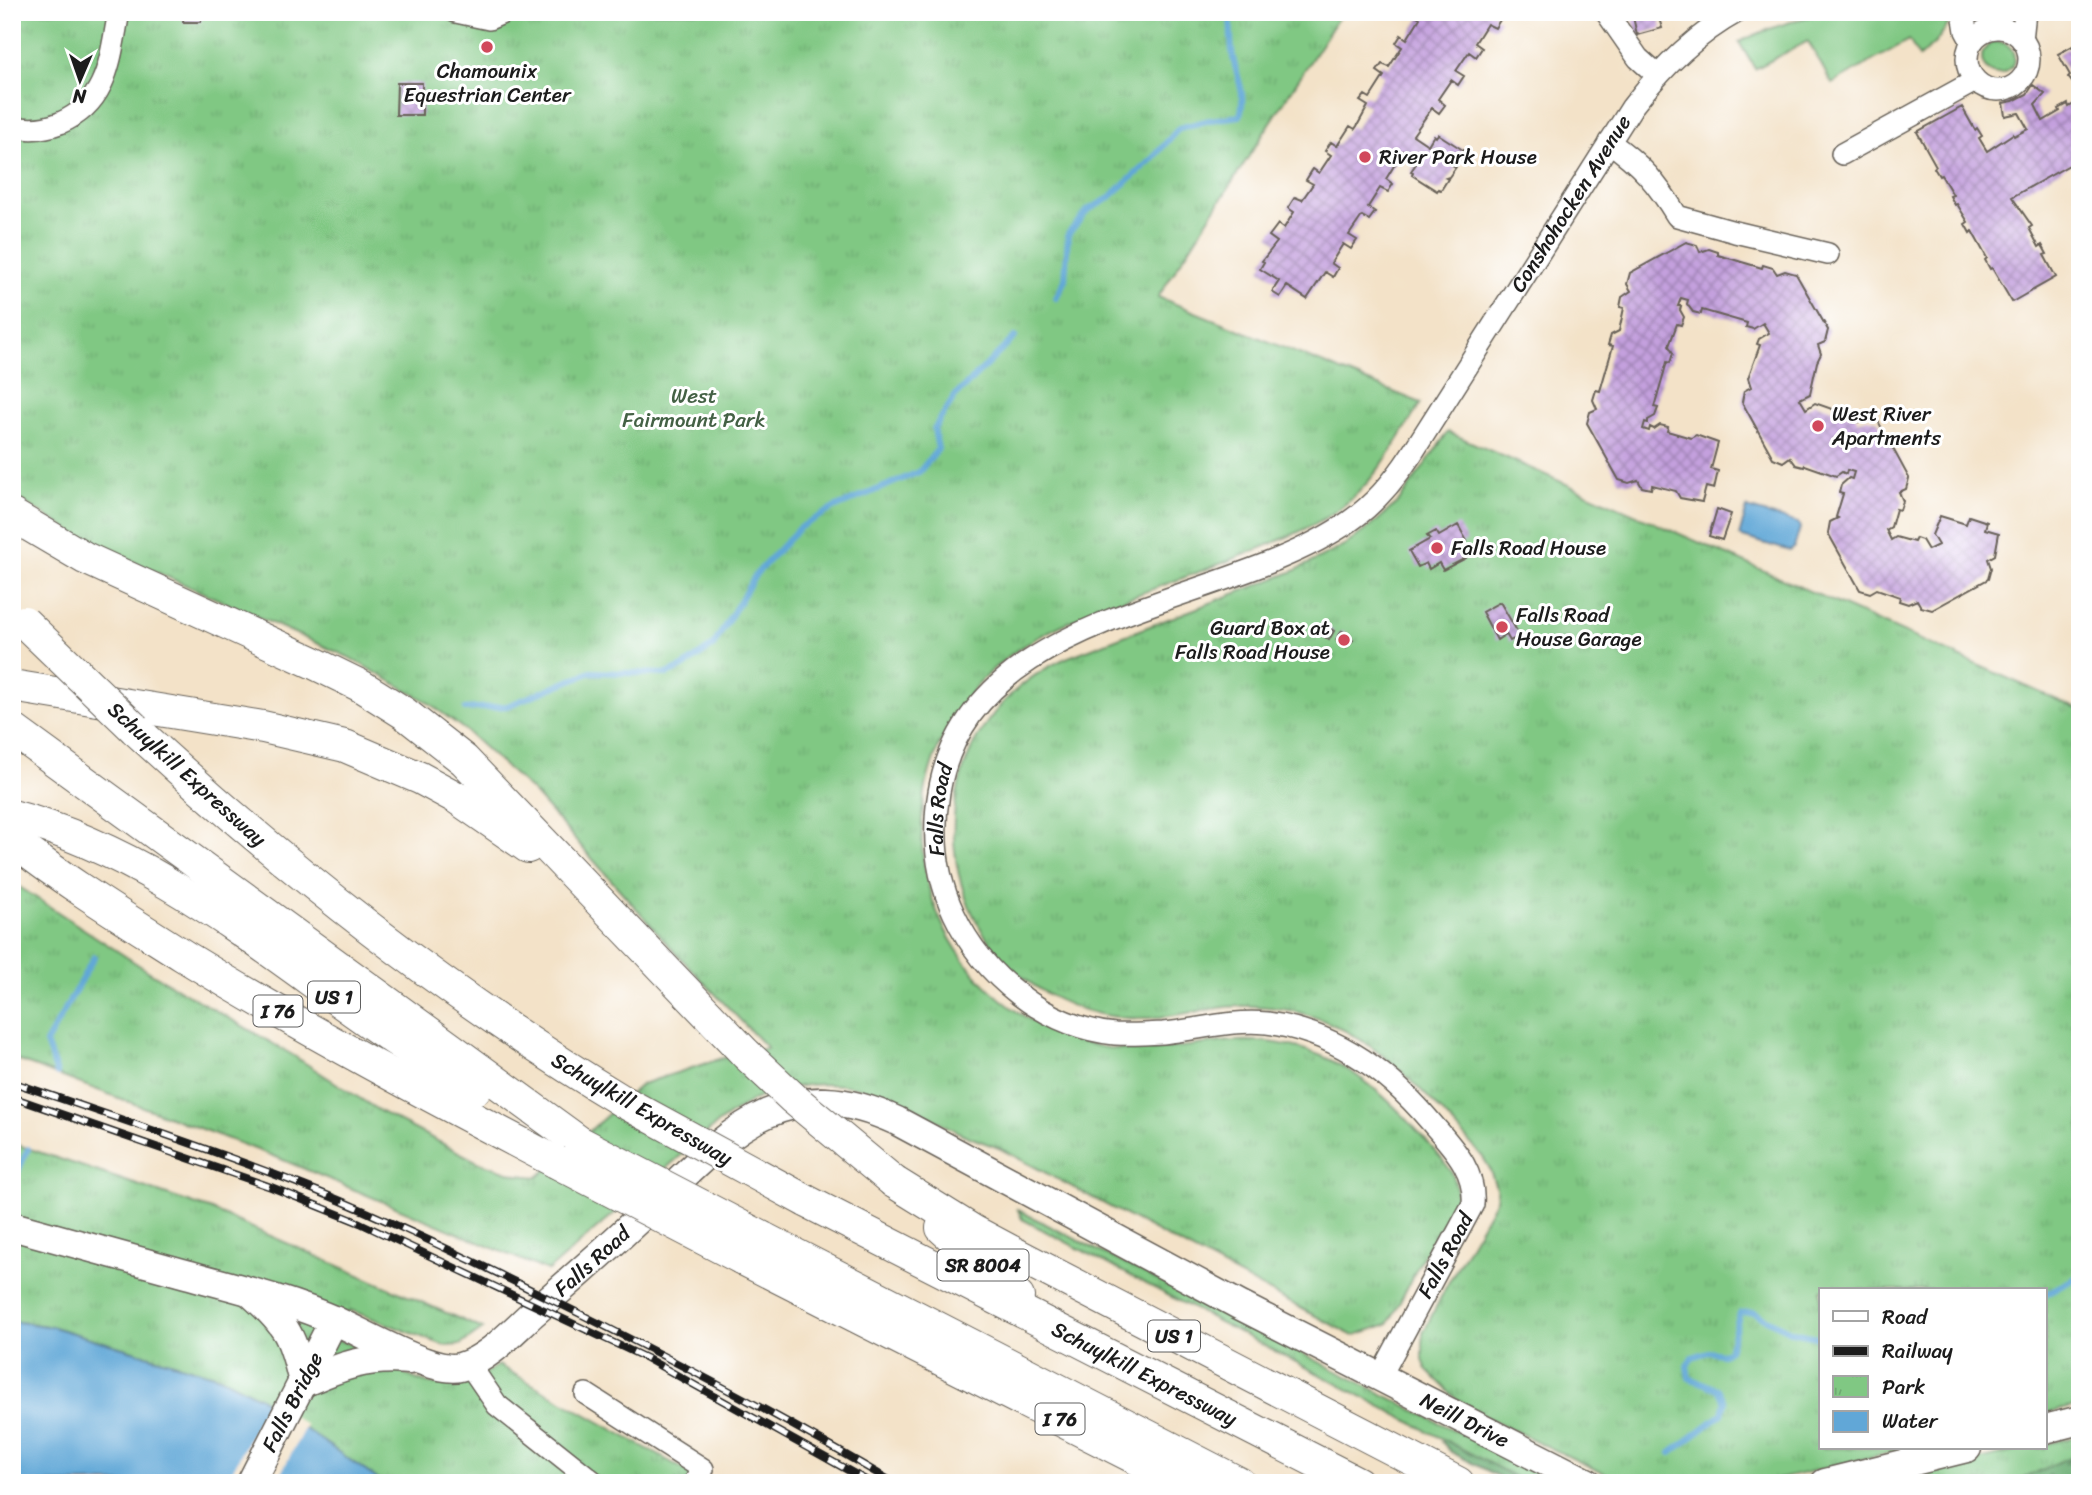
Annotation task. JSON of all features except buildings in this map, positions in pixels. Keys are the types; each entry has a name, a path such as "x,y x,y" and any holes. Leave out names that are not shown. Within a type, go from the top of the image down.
{"highway":[{"path":"12,515 85,558 314,663 361,686 404,713 464,760 579,882"},
{"name":"Schuylkill Expressway","path":"18,615 210,798 366,924 500,1023 624,1102 806,1201 1358,1483"},
{"name":"US 1","path":"12,686 263,727 345,746 420,778 457,798 579,882 746,1054 794,1099 894,1182 1016,1254 1458,1483"},
{"path":"12,729 567,1152"},
{"name":"US 1","path":"13,824 93,845 174,886 421,1057 497,1101 567,1152 752,1248 1239,1483"},
{"name":"I 76","path":"13,824 81,890 241,990 439,1101 567,1152"},
{"name":"SR 8004","path":"894,1182 1050,1326"},
{"name":"I 76","path":"752,1248 1185,1483"}],"main road":[{"name":"Falls Road","path":"469,1364 568,1284 732,1134 767,1113 817,1101 861,1105 897,1121 1380,1377"},
{"path":"12,1226 278,1299 334,1320 424,1362 447,1368 469,1364"},
{"path":"247,1290 286,1328 295,1347 300,1389 346,1364 363,1360 424,1362"},
{"name":"Falls Bridge","path":"251,1483 334,1320"},
{"name":"Neill Drive","path":"1380,1377 1588,1483"},
{"path":"2046,1429 2080,1420"},
{"path":"1825,1483 1959,1450"}],"street":[{"path":"12,126 31,130 49,127 67,120 95,97 109,65 119,12"},
{"path":"456,12 489,19 505,12"},
{"path":"1606,12 1638,58 1658,76"},
{"name":"Conshohocken Avenue","path":"1433,421 1632,107 1688,46 1737,12"},
{"path":"1963,12 1966,31 1972,42"},
{"path":"2022,40 2025,12"},
{"path":"1988,29 2009,30 2022,40 2028,52 2028,62 2020,80 2012,86 1993,90 1975,80 1969,72 1967,51 1972,42 1988,29"},
{"path":"1842,154 1975,80"},
{"path":"1609,142 1644,169 1677,216 1828,254"},
{"name":"Falls Road","path":"1380,1377 1473,1205 1472,1183 1467,1169 1448,1142 1400,1088 1375,1066 1344,1047 1303,1031 1251,1022 1165,1032 1112,1034 1071,1023 1031,1003 1014,991 984,961 960,926 943,887 936,848 936,825 941,785 954,746 973,711 1003,681 1036,655 1076,634 1281,558 1327,536 1350,521 1383,493 1433,421"},
{"path":"469,1364 497,1405 595,1483"},
{"path":"586,1394 703,1469 694,1483"}],"green space":[{"name":"West Fairmount Park","path":"12,12 1342,12 1158,297 1421,403 1375,474 1352,498 1330,515 1261,548 1073,620 1024,646 1001,662 963,703 940,742 927,785 922,814 922,844 928,885 942,923 962,958 988,988 1019,1013 1054,1032 1093,1045 1152,1050 1258,1041 1300,1048 1322,1056 1362,1079 1398,1110 1448,1167 1454,1178 1456,1193 1452,1211 1426,1250 1388,1324 1353,1336 999,1148 960,1133 896,1099 860,1088 805,1085 768,1094 748,1103 717,1124 548,1271 276,1157 12,1058 12,882 151,973 291,1054 381,1112 478,1162 517,1175 538,1177 642,1084 723,1058 767,1048 673,950 534,793 465,730 426,701 348,657 93,544 12,495"},
{"path":"1830,12 1952,12 1953,18 1935,43 1919,57 1909,40 1832,84 1808,41 1755,69 1739,42 1783,24"},
{"path":"1998,42 2009,47 2014,58 2009,69 1998,74 1987,69 1982,58 1987,47"},
{"path":"1448,432 2080,710 2080,1405 2046,1414 2046,1288 1819,1288 1819,1450 1900,1450 1764,1483 1631,1483 1597,1470 1486,1417 1453,1396 1427,1370 1423,1360 1423,1333 1496,1200 1497,1191 1489,1167 1482,1156 1430,1099 1392,1063 1350,1033 1317,1018 1287,1010 1234,1006 1171,1016 1130,1018 1086,1010 1044,992 1011,967 985,936 967,901 956,863 954,824 959,784 973,747 1002,703 1027,681 1066,658 1294,571 1344,546 1400,500"},
{"path":"12,1143 209,1209 483,1329 460,1345 446,1346 350,1310 338,1340 369,1352 411,1377 433,1384 467,1382 498,1365 708,1483 383,1483 259,1397 220,1377 53,1327 12,1321"},
{"path":"1018,1210 1559,1483 1527,1483 1022,1219"},
{"path":"1445,1436 1545,1483 1511,1483 1451,1452 1442,1442"},
{"path":"2080,1436 2080,1452 2014,1483 1886,1483 2020,1450 2046,1450 2046,1444"},
{"path":"2080,1447 2080,1483 1914,1483"}],"water":[{"path":"1747,508 1798,523 1800,528 1794,548 1790,551 1739,536"},
{"path":"12,1321 53,1327 220,1377 259,1397 383,1483 12,1483"}],"pier":[{"path":"269,1399 306,1425 276,1483 226,1483"}],"waterway":[{"path":"1056,298 1065,280 1068,234 1088,210 1108,199 1152,159 1179,128 1240,116 1242,95 1232,50 1230,12"},
{"path":"465,709 507,706 591,672 667,674 683,667 713,646 756,574 799,528 834,508 919,472 938,449 934,429 955,396 1015,337"},
{"path":"57,1074 46,1043 94,957"},
{"path":"12,1184 28,1149"},
{"path":"2046,1293 2080,1276"},
{"path":"1671,1453 1722,1414 1725,1402 1718,1389 1689,1378 1687,1366 1692,1357 1708,1352 1723,1354 1729,1350 1740,1313 1753,1312 1792,1332 1819,1338"}],"railway":[{"path":"12,1082 242,1162 405,1229 680,1364 894,1483"},
{"path":"12,1097 271,1187 360,1223 646,1358 871,1483"}],"place":[{"name":"Chamounix Equestrian Center","path":"487,47"},
{"name":"River Park House","path":"1365,157"},
{"name":"West River Apartments","path":"1818,426"},
{"name":"Falls Road House","path":"1437,548"},
{"name":"Falls Road House Garage","path":"1502,627"},
{"name":"Guard Box at Falls Road House","path":"1344,640"}]}
